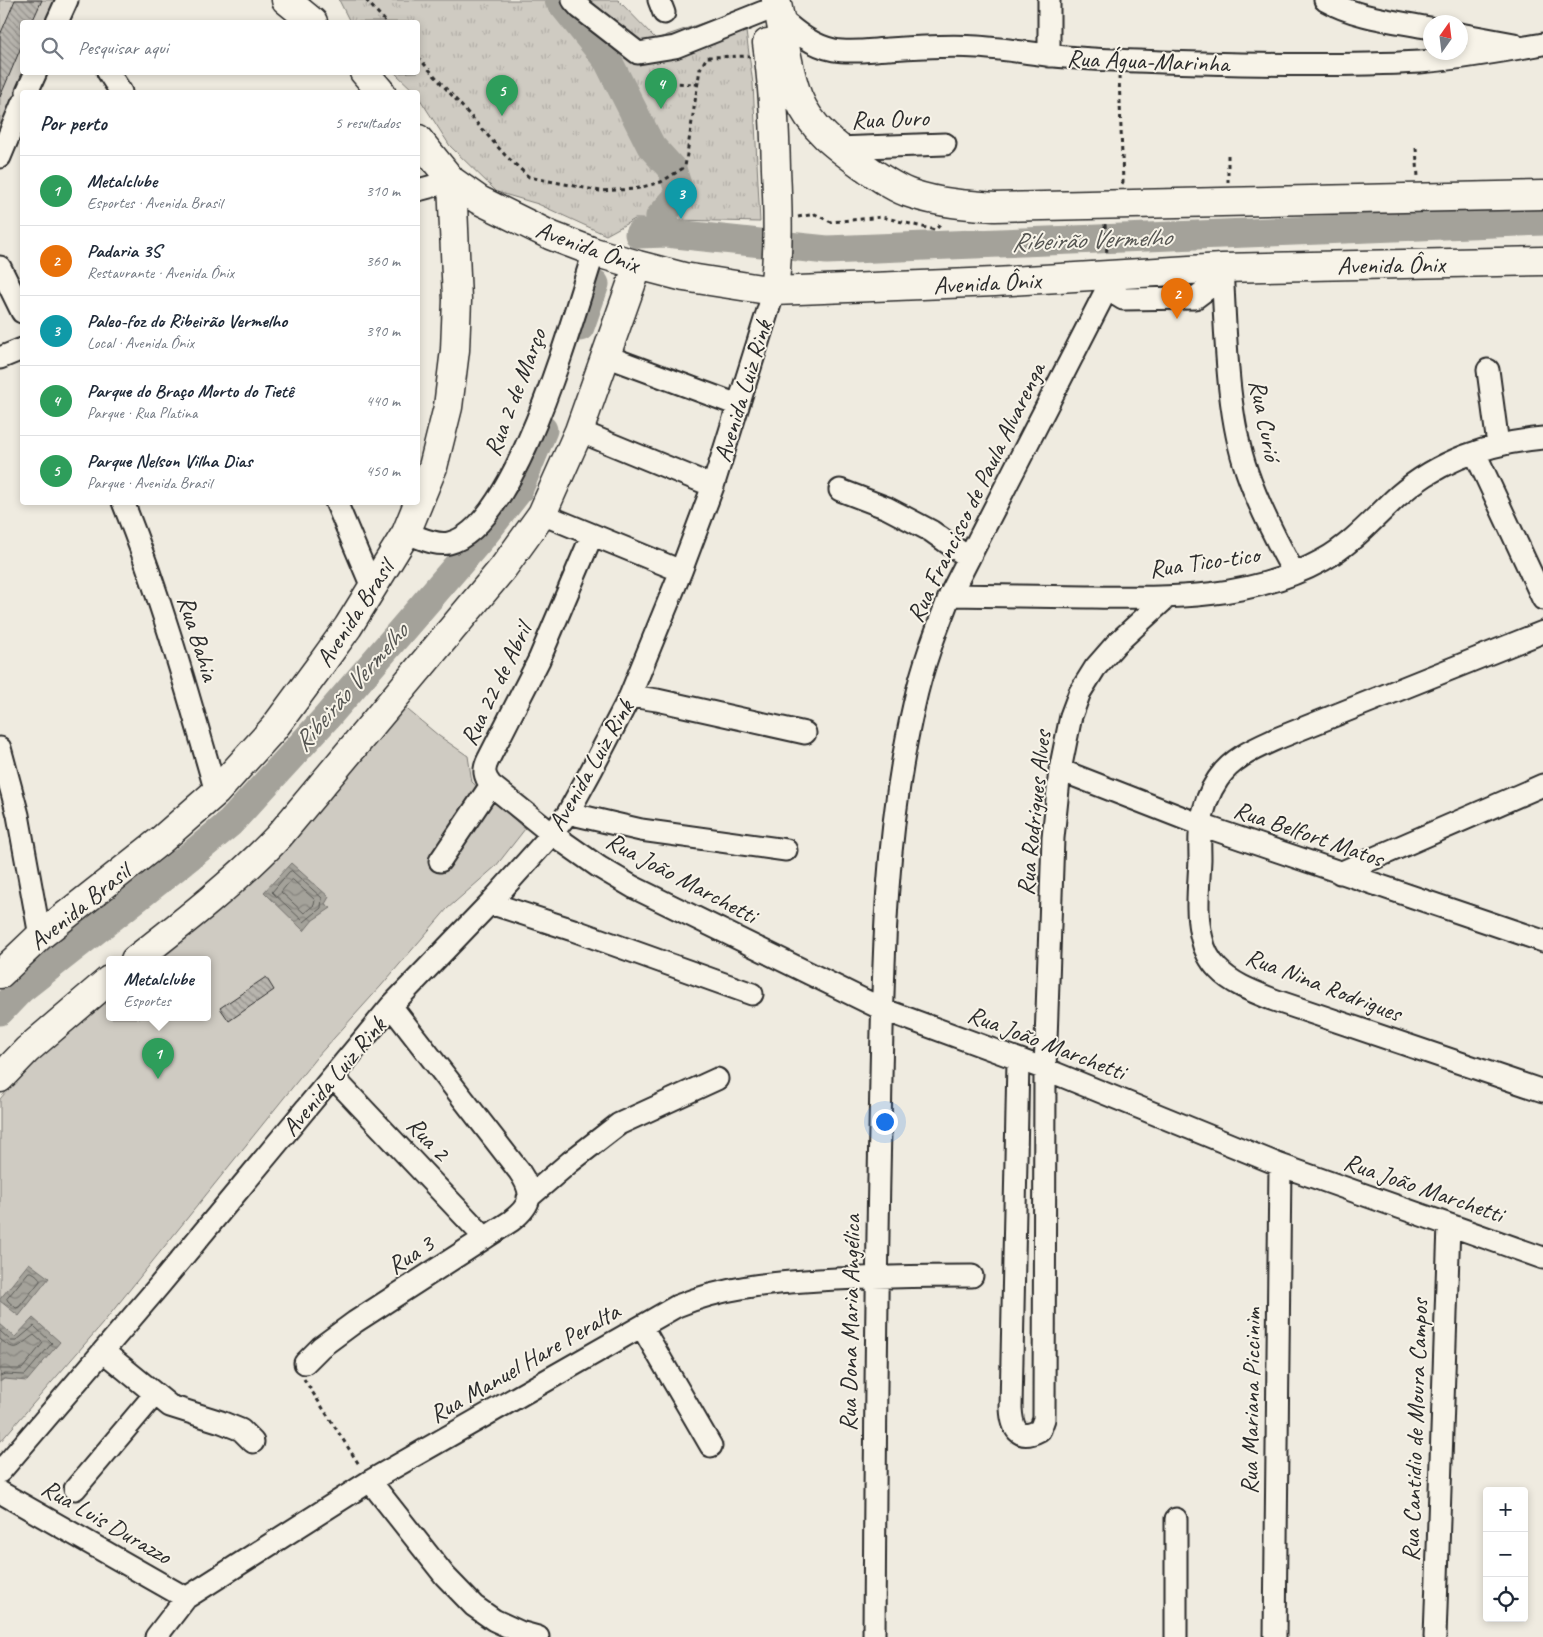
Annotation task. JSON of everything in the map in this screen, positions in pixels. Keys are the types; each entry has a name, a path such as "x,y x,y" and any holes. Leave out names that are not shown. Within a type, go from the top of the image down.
{"main road":[{"path":"286,0 311,20"},
{"path":"770,8 798,99 815,126 837,148 891,185 910,194 932,200 995,207 1106,212 1228,202 1543,196"},
{"name":"Avenida Luiz Rink","path":"770,8 769,55 774,98 778,227 778,258 774,291"},
{"path":"367,75 379,90"},
{"path":"420,141 452,181"},
{"name":"Avenida Ônix","path":"452,181 479,200 517,220 594,252 638,266 684,277 774,291 1109,274 1222,273 1543,261"},
{"name":"Avenida Brasil","path":"420,499 433,468 448,407 455,350 457,300 452,181"},
{"path":"140,956 222,891 279,836 503,568 542,514 579,431 638,266"},
{"name":"Avenida Brasil","path":"0,974 40,936 160,841 216,792 274,728 343,634 406,533 418,505"},
{"path":"0,1078 27,1050 106,983"}],"street":[{"path":"573,0 580,8 638,53 675,47 770,8"},
{"path":"1049,0 1049,56"},
{"path":"1325,0 1336,6 1368,16 1423,27"},
{"name":"Rua Água-Marinha","path":"770,8 806,38 816,44 834,50 948,46 1003,49 1049,56 1119,60 1338,65 1421,62 1468,57 1536,46"},
{"path":"1468,35 1536,46"},
{"path":"28,90 35,75"},
{"path":"110,75 119,90"},
{"path":"0,157 20,109"},
{"name":"Rua Ouro","path":"837,148 945,144"},
{"path":"420,189 452,181"},
{"name":"Rua 2 de Março","path":"406,533 432,542 447,544 463,538 486,518 521,458 540,416 594,252"},
{"path":"0,267 20,308"},
{"name":"Rua Curió","path":"1222,273 1228,371 1236,427 1244,462 1267,522 1294,573"},
{"name":"Rua Francisco de Paula Alvarenga","path":"882,1009 890,861 897,792 914,703 931,644 950,595 1109,274"},
{"name":"Avenida Luiz Rink","path":"0,1472 104,1352 391,1006 490,903 552,834 568,813 592,771 630,696 681,571 712,486 774,291"},
{"path":"0,358 20,351"},
{"path":"606,356 738,405"},
{"path":"1488,370 1498,446"},
{"path":"579,431 712,486"},
{"name":"Rua Tico-tico","path":"950,595 1166,598 1232,591 1257,586 1323,560 1353,539 1399,496 1428,474 1447,463 1520,440 1543,438"},
{"path":"1475,453 1543,599"},
{"path":"840,490 887,508 931,531 969,558"},
{"name":"Rua Bahia","path":"124,505 164,616 216,792"},
{"path":"337,505 372,587"},
{"path":"542,514 681,571"},
{"name":"Rua 22 de Abril","path":"552,834 491,785 484,774 486,764 539,660 592,535"},
{"name":"Rua Rodrigues Alves","path":"1018,1060 1011,1408 1014,1428 1018,1433 1023,1434 1039,1431 1044,1422 1045,1068 1053,838 1060,770 1071,716 1080,692 1090,676 1116,644 1166,598"},
{"name":"Rua Nina Rodrigues","path":"1543,632 1285,735 1248,752 1229,764 1216,781 1201,825 1199,901 1201,936 1204,947 1217,968 1228,978 1274,1000 1543,1091"},
{"path":"630,696 657,700 805,734"},
{"path":"0,748 18,815 40,936"},
{"name":"Rua Belfort Matos","path":"1060,770 1201,825 1543,941"},
{"path":"440,862 491,785"},
{"path":"1340,873 1543,785"},
{"path":"568,813 641,830 786,850"},
{"name":"Rua João Marchetti","path":"552,834 599,867 633,887 882,1009 1018,1060 1045,1068 1280,1165 1543,1258"},
{"path":"490,903 573,930 752,994"},
{"path":"391,1006 528,1191"},
{"name":"Rua Dona Maria Angélica","path":"874,1637 877,1276 882,1009"},
{"name":"Rua 2","path":"333,1077 485,1238"},
{"name":"Rua 3","path":"305,1363 321,1347 355,1322 485,1238 523,1211 528,1191 570,1162 618,1124 717,1079"},
{"name":"Rua Mariana Piccinim","path":"1274,1637 1280,1165"},
{"name":"Rua Cantidio de Moura Campos","path":"1435,1637 1449,1225"},
{"name":"Rua Manuel Hare Peralta","path":"156,1637 186,1598 370,1481 677,1306 701,1296 764,1283 877,1276 972,1276"},
{"path":"642,1326 710,1446"},
{"path":"104,1352 170,1406 241,1430 253,1442"},
{"path":"74,1489 155,1394"},
{"path":"370,1481 445,1576 468,1600 494,1620 520,1632 538,1637"},
{"name":"Rua Luis Durazzo","path":"0,1492 186,1598"},
{"path":"1176,1519 1176,1637"}],"path":[{"path":"366,0 384,20"},
{"path":"638,53 668,83 698,84"},
{"path":"420,59 505,155 529,177 600,191 635,189 661,182 685,167 700,69 707,57 769,55"},
{"path":"1109,274 1106,212 1123,182 1119,60"},
{"path":"1416,148 1419,198"},
{"path":"1228,155 1228,202"},
{"path":"778,227 800,216 815,214 831,222 882,217 935,230 963,204"},
{"path":"305,1363 303,1374 307,1385 370,1481"}],"green space":[{"path":"0,0 59,0 51,20 20,20 20,75 27,75 0,137"},
{"path":"339,0 618,0 656,39 743,9 753,84 760,222 635,219 606,235 538,204 497,192 450,146 420,99 420,90 413,90 397,75 420,75 420,20 349,20"},
{"path":"402,705 439,736 468,756 472,782 525,829 496,866 447,909 316,1058 103,1323 0,1442 0,1099 34,1059 106,997 106,1021 211,1021 211,956 156,956"}],"water":[{"path":"291,863 329,897 325,904 331,908 313,920 304,931 264,892"},
{"path":"29,1263 49,1278 19,1316 0,1299"},
{"path":"33,1318 60,1342 27,1381 4,1379 0,1382 0,1324 15,1337"}],"building":[{"path":"15,0 42,0 33,20 20,20 20,50 0,97 0,35"},
{"path":"266,977 274,990 229,1021 220,1008"}],"waterway":[{"path":"559,0 608,61 651,146 672,169 680,194 660,217 666,233"},
{"name":"Ribeirão Vermelho","path":"639,234 666,233 827,250 1543,221"},
{"name":"Ribeirão Vermelho","path":"580,327 595,284"},
{"name":"Ribeirão Vermelho","path":"0,1011 21,989 230,823 327,717 482,537 518,491 543,430"}],"place":[{"name":"Parque do Braço Morto do Tietê","path":"661,109"},
{"name":"Parque Nelson Vilha Dias","path":"502,116"},
{"name":"Paleo-foz do Ribeirão Vermelho","path":"681,219"},
{"name":"Padaria 3S","path":"1177,319"},
{"name":"Metalclube","path":"158,1079"}]}
